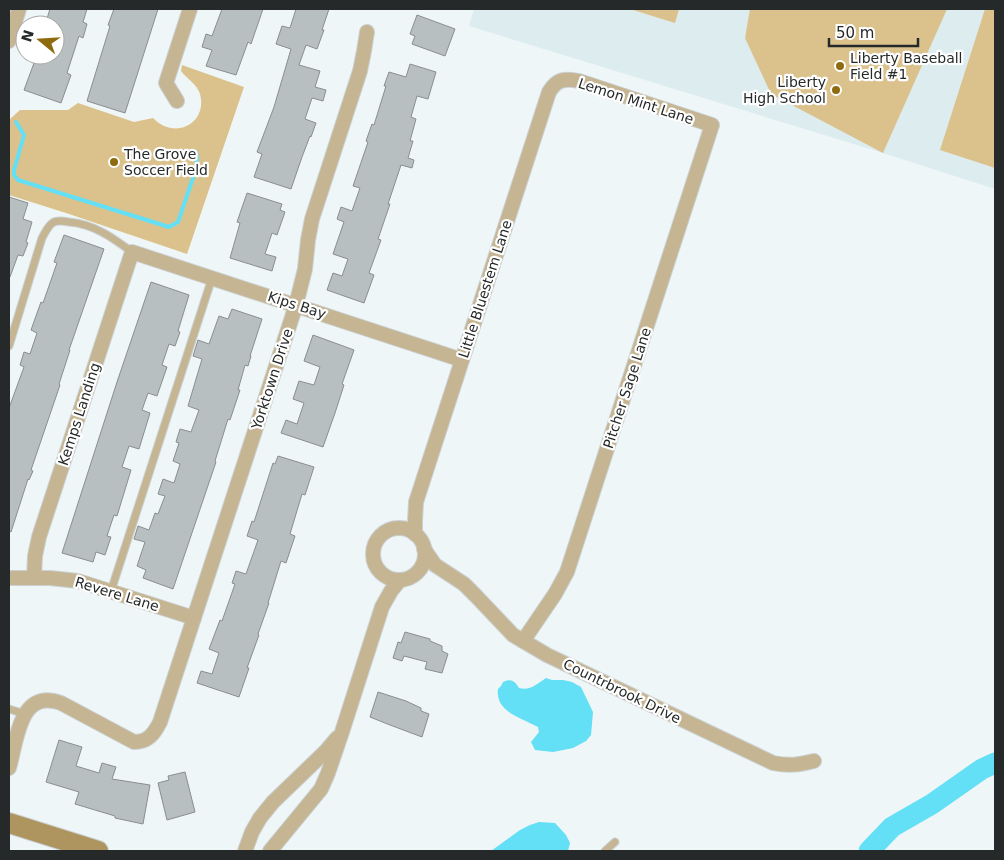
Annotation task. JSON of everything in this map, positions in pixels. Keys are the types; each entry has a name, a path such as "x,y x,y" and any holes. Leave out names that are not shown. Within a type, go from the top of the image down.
{"main road":[{"path":"9,823 98,851"}],"street":[{"path":"9,41 20,9"},
{"path":"177,101 166,83 190,9"},
{"name":"Yorktown Drive","path":"26,714 39,701 54,700 134,742 141,742 151,736 160,722 296,305 305,269 312,219 360,71 367,32"},
{"name":"Lemon Mint Lane","path":"560,81 569,79 579,81 712,125"},
{"name":"Little Bluestem Lane","path":"415,534 416,502 549,92 560,81"},
{"name":"Pitcher Sage Lane","path":"523,642 555,594 567,572 712,125"},
{"name":"Kips Bay","path":"132,252 462,360"},
{"name":"Kemps Landing","path":"34,578 35,556 39,537 132,252"},
{"name":"Little Bluestem Lane","path":"391,529 401,524 416,502"},
{"path":"399,528 415,534 421,541 424,549 425,558 422,566 416,574 409,578 391,580 384,576 374,563 374,546 378,539 391,529 399,528"},
{"name":"Countrbrook Drive","path":"424,549 435,565 464,584 513,635 523,642 773,763 785,766 814,761"},
{"path":"378,570 383,592 382,607"},
{"path":"416,574 450,576"},
{"name":"Revere Lane","path":"9,578 70,580 194,618"},
{"path":"270,851 321,789 342,732 382,607 400,580"},
{"path":"9,768 12,743 26,714"},
{"path":"245,851 260,818 273,802 326,751 342,732"}],"lane":[{"path":"9,346 42,238 48,227 54,222 76,222 94,227 110,235 132,252"},
{"path":"111,591 212,278"},
{"path":"9,709 26,714"},
{"path":"605,851 615,842"}],"shaded area":[{"name":"Liberty High School","path":"474,9 995,9 995,189 469,26"},
{"path":"630,9 679,9 675,23"},
{"name":"Liberty Baseball Field #1","path":"750,9 947,9 883,153 771,94 745,38"},
{"path":"985,9 995,9 995,168 940,150"},
{"name":"The Grove Soccer Field","path":"182,65 244,87 187,254 9,195 9,120 20,110 68,110 78,103 134,122 153,118 162,125 171,128 188,126 199,113 201,104 199,90 181,71"}],"water":[{"path":"546,678 572,682 581,687 593,712 591,735 586,741 573,748 553,752 535,750 531,742 539,732 538,727 505,709 498,697 498,689 503,682 508,680 512,681 519,688 527,689"},
{"path":"539,822 555,823 566,835 570,843 568,851 491,851 520,830"}],"building":[{"path":"50,9 87,9 83,22 87,24 83,38 79,36 67,73 71,75 61,103 24,90 33,65 65,65 65,15 48,15"},
{"path":"114,9 158,9 125,113 87,101"},
{"path":"222,9 263,9 251,44 248,42 236,75 206,66 212,50 202,47 206,34 212,36"},
{"path":"296,9 329,9 317,49 306,45 299,65 320,71 315,87 326,90 323,101 312,98 305,119 316,123 291,189 254,177 262,154 257,152 274,107 291,49 276,44 282,26 290,28"},
{"path":"417,15 455,29 445,56 412,44 415,36 410,34"},
{"path":"410,64 436,72 428,99 417,96 411,117 416,119 408,158 414,160 412,168 401,165 378,239 381,240 369,273 374,275 364,303 327,290 333,273 342,276 348,259 333,254 344,222 337,219 341,207 352,211 360,188 353,186 368,142 366,141 372,124 374,125 389,72 406,77"},
{"path":"247,193 282,204 280,210 285,212 277,235 272,233 265,254 276,257 272,271 230,258 240,223 237,222"},
{"path":"9,197 28,203 23,219 32,222 26,242 28,243 23,256 18,255 10,277 9,277"},
{"path":"64,235 104,249 69,350 60,385 31,470 33,471 28,479 11,532 9,531 9,408 24,367 20,365 24,352 30,354 37,333 31,330 57,263 54,262"},
{"path":"151,282 189,295 175,346 169,344 162,365 167,367 157,396 148,393 142,410 150,413 139,449 129,446 122,467 131,470 117,516 114,515 107,536 111,537 105,555 96,552 93,562 62,553"},
{"path":"232,309 262,319 248,366 245,365 238,390 240,390 230,420 228,419 216,462 173,589 143,578 146,570 137,566 145,542 134,539 138,526 149,530 155,513 158,514 165,496 158,494 163,479 174,483 180,464 173,461 179,443 176,442 180,429 191,432 199,410 188,406 202,359 193,356 198,340 209,344 219,316 228,319"},
{"path":"313,335 354,350 323,447 281,433 286,420 297,424 304,403 293,399 299,381 314,385 320,367 304,361"},
{"path":"278,456 314,467 305,495 302,494 290,534 295,536 286,563 281,561 239,697 197,683 201,671 212,674 219,653 209,649 220,620 222,621 235,584 232,583 236,571 246,574 258,540 247,536 252,521 254,522 273,463 275,464"},
{"path":"405,632 430,639 430,641 442,646 442,651 448,654 442,673 425,669 427,662 404,656 402,661 393,658 398,642 401,643"},
{"path":"378,692 406,701 429,714 422,737 370,717"},
{"path":"59,740 82,747 76,766 99,773 102,763 116,767 112,779 150,785 143,824 115,818 115,816 75,804 79,792 46,782"},
{"path":"185,772 195,812 167,820 158,783 169,780 168,776"}],"waterway":[{"path":"16,122 24,135 14,170 14,175 18,180 169,227 178,222 195,172 196,152"},
{"path":"869,851 892,827 932,804 982,769 995,763"}],"place":[{"name":"Liberty Baseball Field #1","path":"840,66"},
{"name":"Liberty High School","path":"836,90"},
{"name":"The Grove Soccer Field","path":"114,162"}]}
